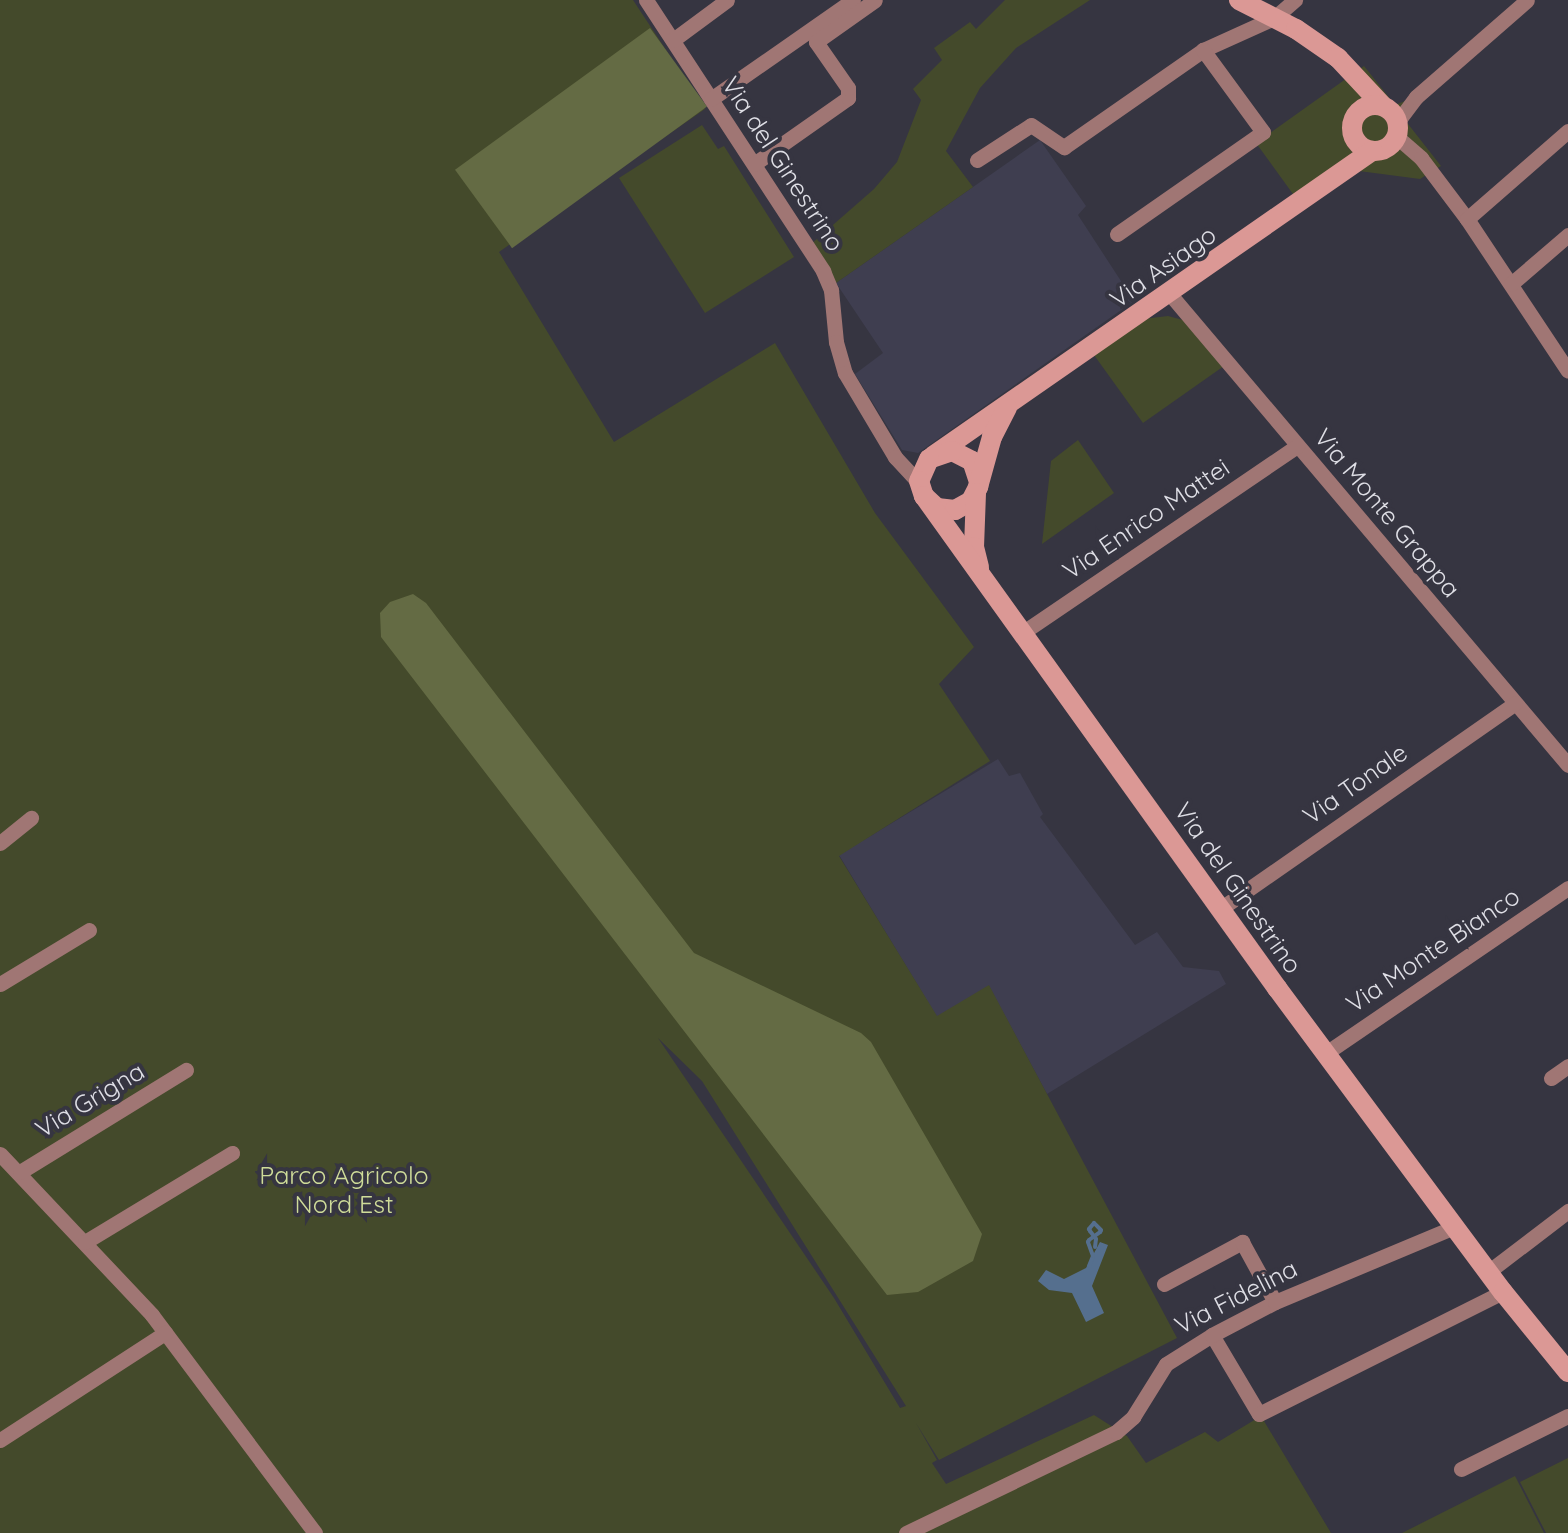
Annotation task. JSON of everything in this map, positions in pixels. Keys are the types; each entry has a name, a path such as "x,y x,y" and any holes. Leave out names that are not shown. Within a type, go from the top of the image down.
{"street":[{"name":"Via del Ginestrino","path":"646,0 826,276 842,365 884,440 921,475 983,578 1022,633 1454,1226"},
{"path":"673,40 727,0"},
{"path":"808,39 853,0"},
{"path":"711,99 875,0"},
{"path":"1239,0 1313,41 1385,116 1424,160 1565,359"},
{"path":"978,160 1030,125 1064,147 1203,50 1274,18 1295,0"},
{"path":"1364,145 1352,122 1385,116 1416,97 1527,0"},
{"path":"754,164 848,98 848,88 808,39"},
{"path":"1117,234 1263,132 1203,50"},
{"name":"Via Asiago","path":"921,475 1008,406 1346,168 1364,145 1387,148 1385,116"},
{"path":"1467,219 1568,130"},
{"path":"1511,284 1568,235"},
{"name":"Via Monte Grappa","path":"1169,293 1568,765"},
{"path":"978,487 975,466 964,455 948,451 921,475 950,511 966,506 978,487 1008,406"},
{"name":"Via Enrico Mattei","path":"1022,633 1298,446"},
{"name":"Via del Ginestrino","path":"978,487 974,547 983,578"},
{"name":"Via Tonale","path":"1223,907 1515,702"},
{"path":"0,843 31,818"},
{"name":"Via Monte Bianco","path":"1326,1053 1568,888"},
{"path":"0,984 88,930"},
{"path":"1551,1078 1568,1066"},
{"name":"Via Grigna","path":"20,1172 186,1070"},
{"path":"85,1242 232,1153"},
{"path":"0,1154 166,1333 316,1533"},
{"path":"1488,1272 1568,1211"},
{"path":"1454,1226 1568,1372"},
{"name":"Via Fidelina","path":"906,1533 1116,1432 1133,1417 1166,1364 1212,1336 1275,1302 1454,1226"},
{"path":"1164,1284 1242,1242 1275,1302"},
{"path":"1212,1336 1259,1414 1503,1292"},
{"path":"0,1440 166,1333"},
{"path":"1461,1469 1568,1416"}],"shaded area":[{"path":"1040,140 1086,206 1078,215 1134,301 918,453 902,450 855,374 883,353 836,283"},
{"path":"998,759 1009,776 1020,773 1043,814 1040,817 1135,945 1157,932 1183,967 1219,971 1226,984 1047,1094 989,986 937,1017 839,855"}],"green space":[{"name":"Parco Agricolo Nord Est","path":"0,0 633,0 705,109 499,252 614,442 775,343 875,513 974,647 939,684 990,761 839,856 937,1016 989,985 1177,1338 939,1460 916,1423 937,1460 932,1463 946,1484 1094,1415 1127,1436 1146,1463 1205,1432 1218,1442 1261,1416 1331,1533 0,1533","holes":["658,1038 702,1081 906,1406 900,1408 834,1298"]},
{"path":"1005,0 1090,0 1016,48 980,88 946,151 973,187 836,283 810,245 874,189 897,162 921,100 913,89 942,60 934,48 970,22 976,29"},
{"path":"650,28 707,106 512,248 455,170"},
{"path":"1364,66 1395,105 1415,97 1401,115 1441,166 1420,179 1359,171 1298,201 1256,143"},
{"path":"702,125 718,149 724,146 794,257 705,313 619,178"},
{"path":"1168,316 1183,320 1224,366 1143,423 1094,355 1143,319"},
{"path":"1078,440 1114,493 1042,544 1051,461"},
{"path":"413,594 426,603 694,953 861,1033 871,1042 982,1234 973,1261 918,1292 887,1295 381,637 380,613 390,602"},
{"path":"1568,1458 1568,1533 1546,1533 1520,1482"},
{"path":"1515,1476 1544,1533 1402,1533"}],"water":[{"path":"1100,1242 1108,1245 1092,1286 1104,1313 1086,1322 1072,1293 1049,1290 1038,1281 1046,1270 1064,1279 1086,1268"}],"waterway":[{"path":"1089,1266 1093,1256 1088,1242 1089,1240 1100,1232 1101,1230 1094,1223 1089,1229 1090,1231 1096,1239 1095,1247"}]}
